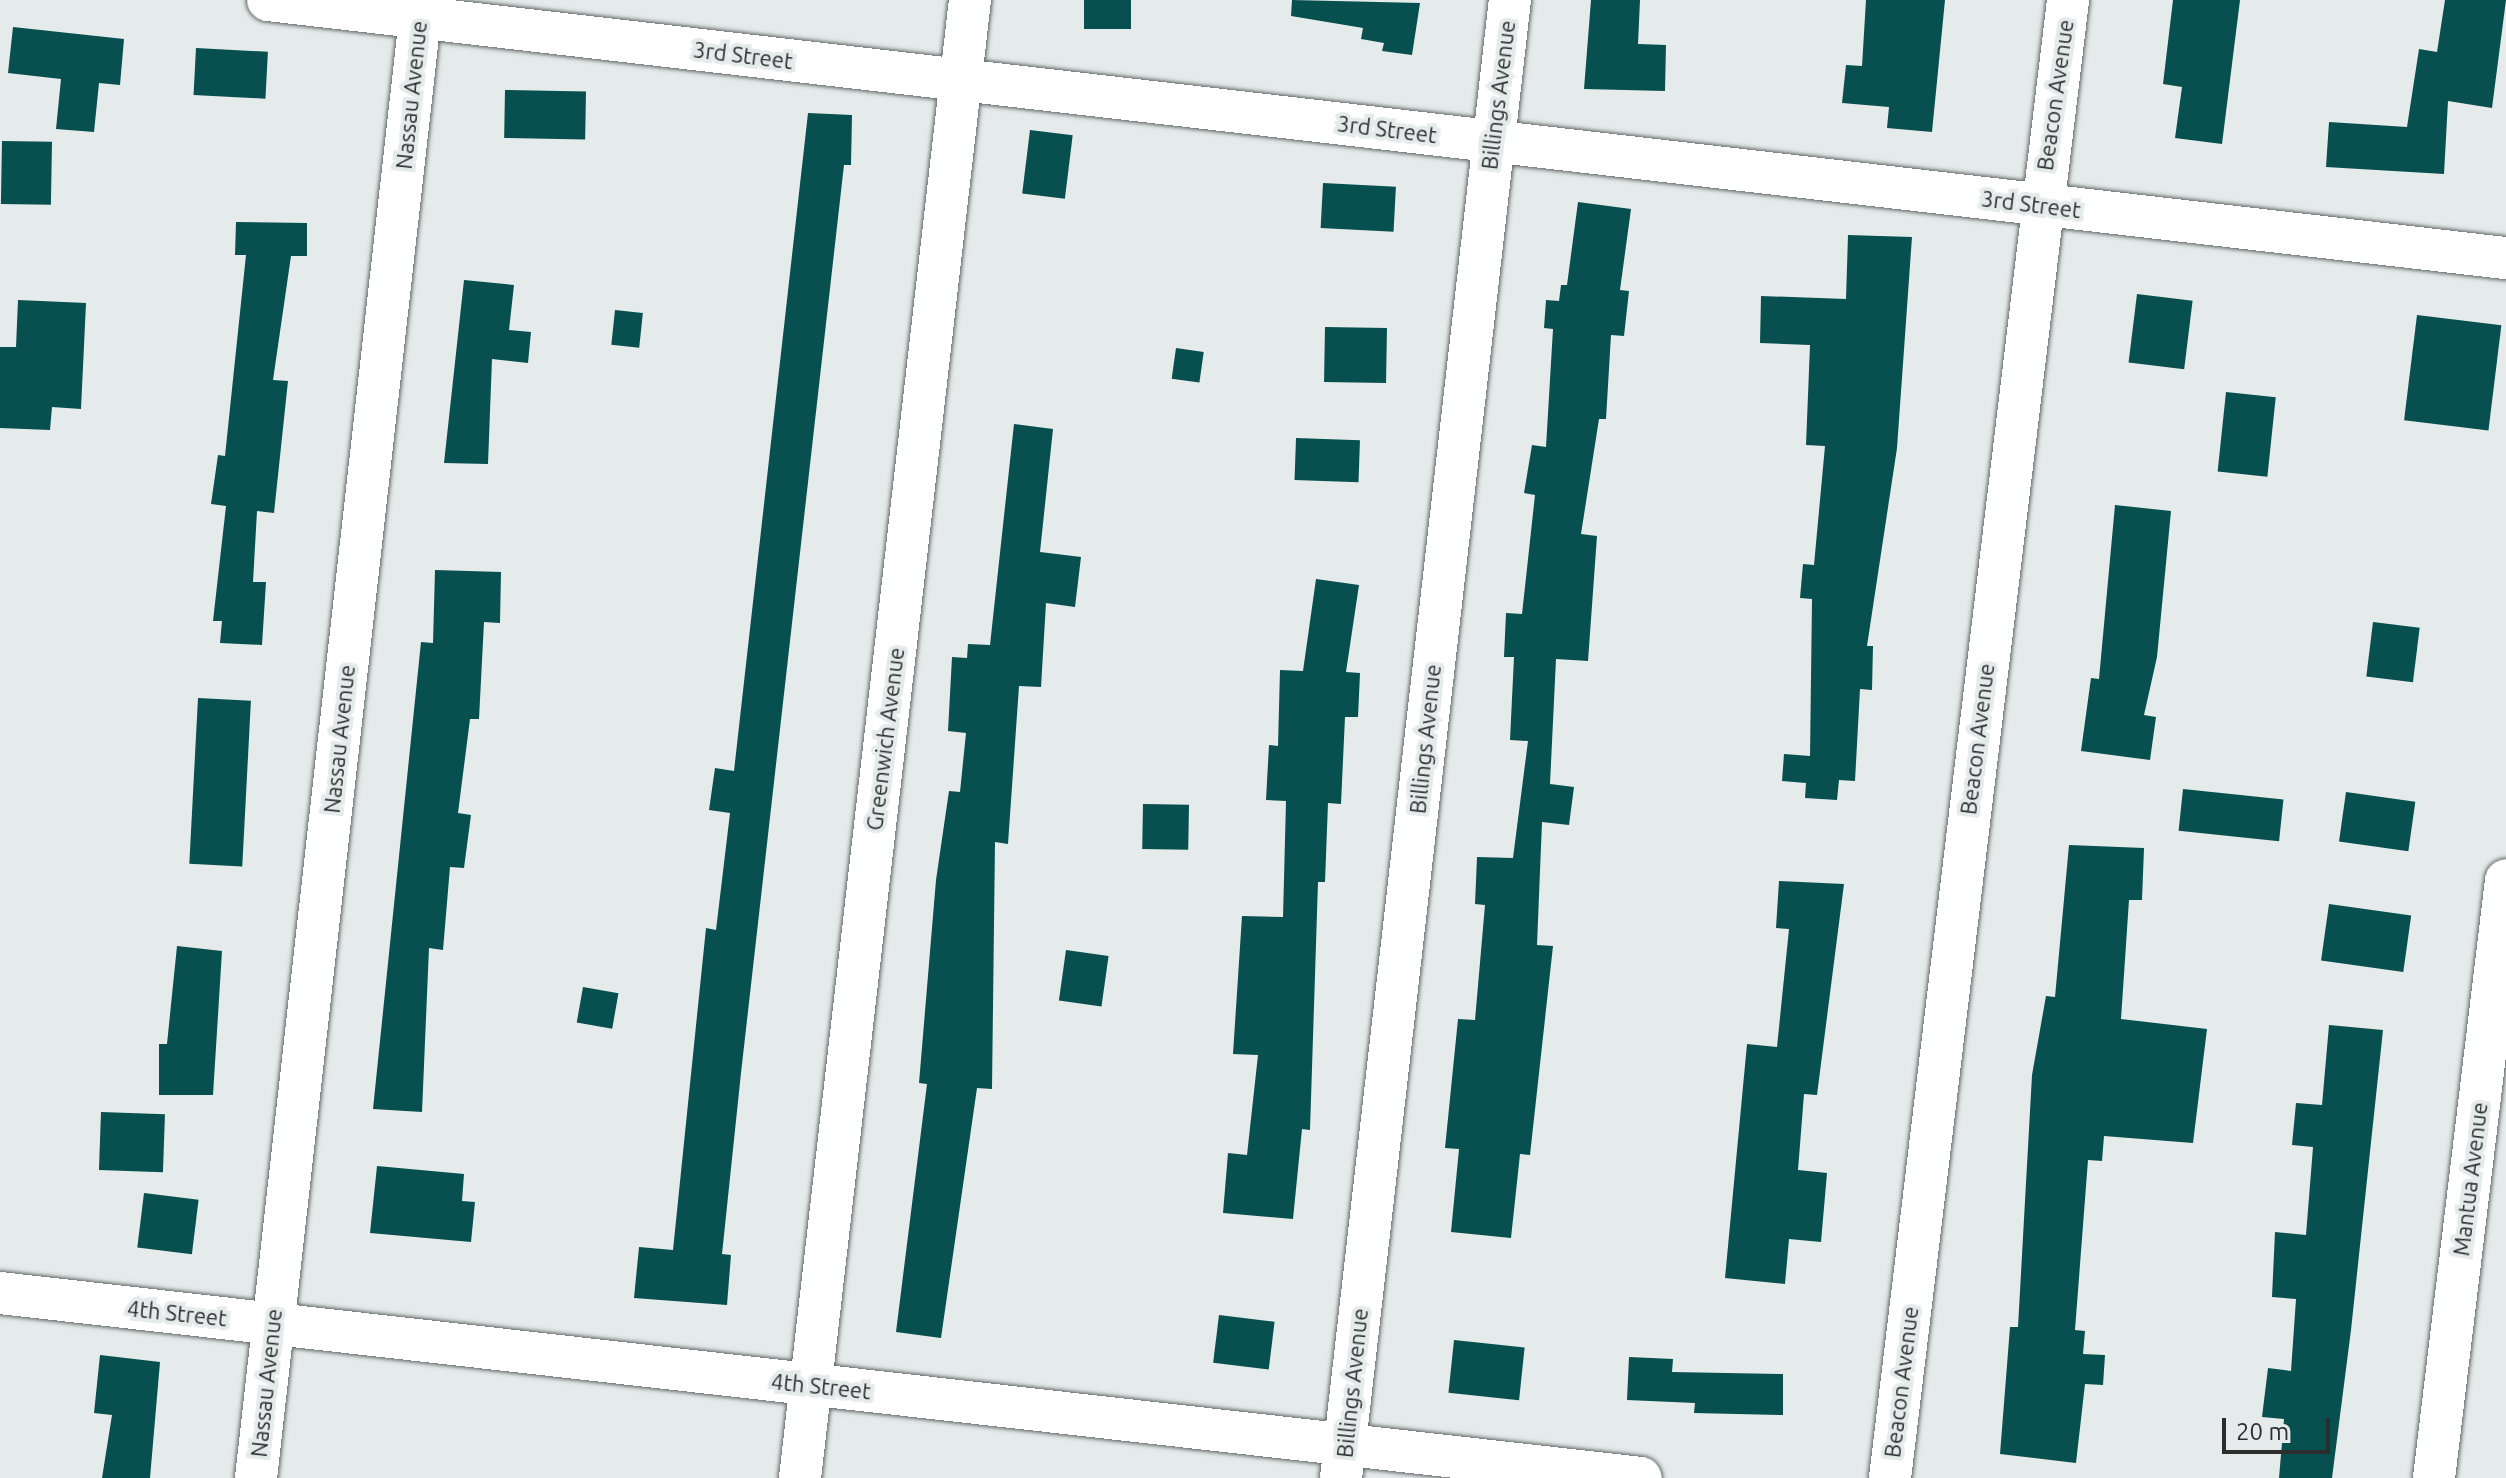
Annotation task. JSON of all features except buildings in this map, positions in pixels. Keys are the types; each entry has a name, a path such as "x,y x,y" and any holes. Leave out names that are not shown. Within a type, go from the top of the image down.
{"street":[{"name":"3rd Street","path":"268,0 421,9 961,80 2506,258"},
{"name":"Greenwich Avenue","path":"800,1478 970,0"},
{"name":"Billings Avenue","path":"1343,1461 1510,0"},
{"name":"Beacon Avenue","path":"1890,1478 2039,205 2068,0"},
{"name":"Nassau Avenue","path":"256,1478 421,9"},
{"name":"Mantua Avenue","path":"2434,1478 2506,880"},
{"name":"4th Street","path":"0,1293 811,1385 1343,1461 1641,1478"}]}
